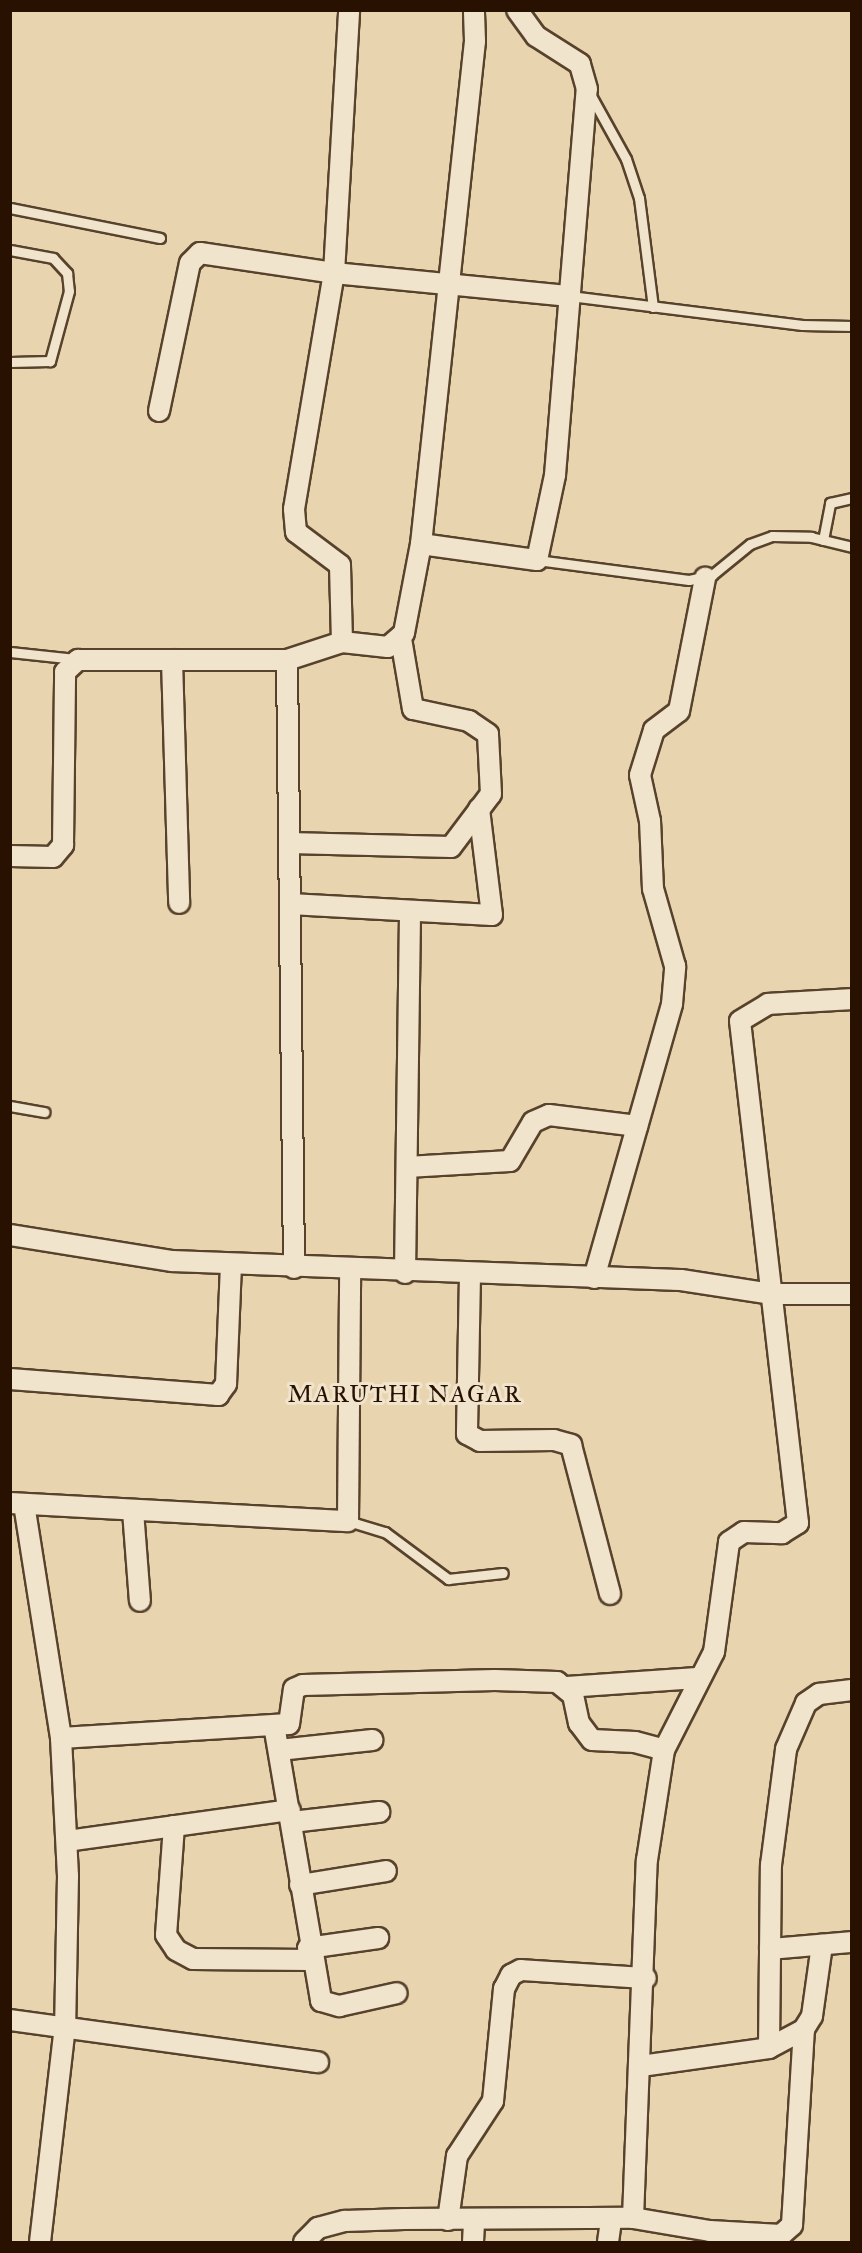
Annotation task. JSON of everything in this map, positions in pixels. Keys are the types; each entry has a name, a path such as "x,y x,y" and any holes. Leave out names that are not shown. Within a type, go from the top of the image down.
{"street":[{"path":"342,642 340,565 296,532 294,509 334,273 349,10"},
{"path":"289,843 452,847 491,794 488,734 470,721 413,709 401,639 422,544 475,41 474,10"},
{"path":"422,544 537,560 555,475 587,89 580,64 536,36 517,10"},
{"path":"159,411 194,256 206,251 334,273 570,296"},
{"path":"594,1278 675,982 653,889 650,821 640,775 654,730 679,711 705,578"},
{"path":"10,856 53,857 63,844 65,672 78,660 287,660 342,642 376,648 401,639"},
{"path":"172,660 179,903"},
{"path":"287,660 294,1268"},
{"path":"290,904 492,915 479,809"},
{"path":"405,1273 410,911"},
{"path":"633,2218 646,1978 647,1860 664,1750 698,1678 714,1652 729,1542 744,1532 782,1533 798,1523 740,1021 768,1004 852,999"},
{"path":"407,1167 510,1161 533,1122 549,1114 637,1126"},
{"path":"10,1235 120,1256 231,1264 350,1271 681,1281 771,1293 852,1294"},
{"path":"10,1379 218,1395 226,1384 231,1264"},
{"path":"39,2242 65,2026 67,1841 61,1738 17,1504 348,1521 350,1271"},
{"path":"470,1275 467,1434 480,1441 554,1440 571,1445 610,1594"},
{"path":"133,1511 140,1601"},
{"path":"61,1738 289,1724 294,1689 303,1685 495,1680 567,1687 698,1678"},
{"path":"567,1687 592,1740 635,1742 664,1750"},
{"path":"769,2048 771,1865 786,1749 806,1703 819,1694 852,1690"},
{"path":"274,1725 291,1816 309,1954 325,2005 397,1993"},
{"path":"279,1750 372,1740"},
{"path":"67,1841 174,1826 291,1816 379,1812"},
{"path":"174,1826 166,1935 176,1950 193,1959 309,1954 378,1938"},
{"path":"300,1885 386,1871"},
{"path":"770,1949 852,1942"},
{"path":"304,2242 318,2228 345,2221 474,2222 633,2218 709,2237 782,2239 792,2225 804,2029 812,2016 822,1944"},
{"path":"448,2220 458,2156 493,2101 504,1989 511,1975 521,1970 646,1978"},
{"path":"10,2020 318,2062"},
{"path":"641,2066 769,2048 804,2029"},
{"path":"608,2242 611,2220"},
{"path":"473,2242 474,2222"}],"lane":[{"path":"587,89 609,124 639,198 653,307"},
{"path":"10,208 160,238"},
{"path":"10,250 53,258 67,273 69,291 50,361 10,362"},
{"path":"570,296 653,307 852,326"},
{"path":"823,540 830,503 852,498"},
{"path":"537,560 646,578 705,578 760,540 795,535 852,547"},
{"path":"10,652 78,660"},
{"path":"10,1106 44,1112"},
{"path":"348,1521 384,1532 448,1579 503,1573"}],"district":[{"name":"MARUTHI NAGAR","path":"405,1395"}]}
